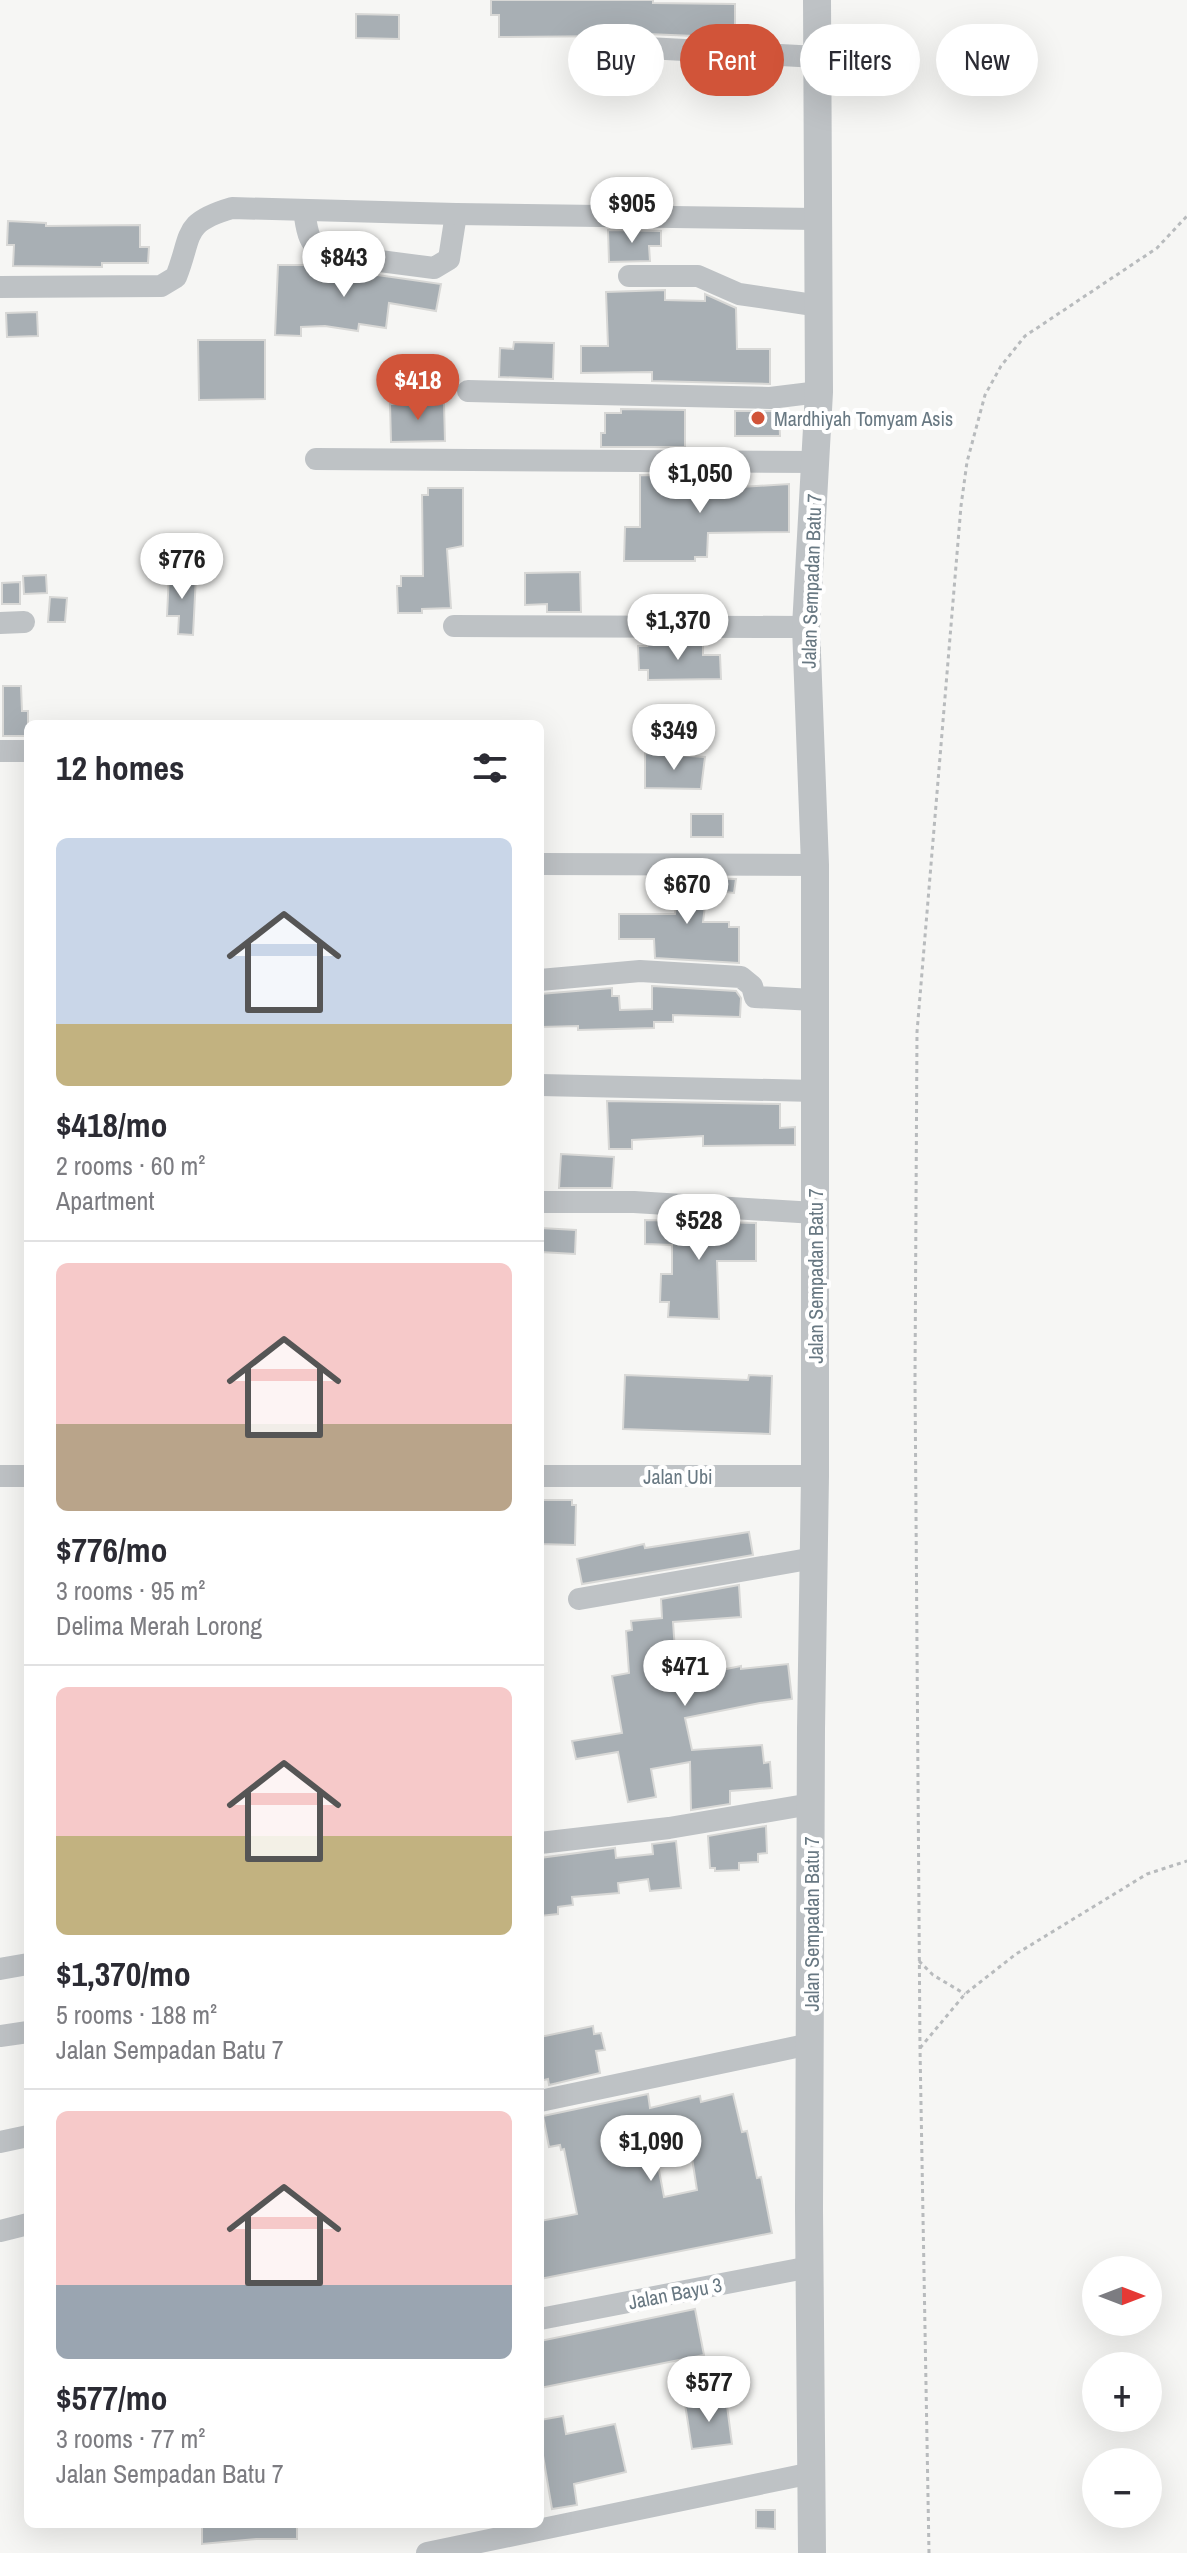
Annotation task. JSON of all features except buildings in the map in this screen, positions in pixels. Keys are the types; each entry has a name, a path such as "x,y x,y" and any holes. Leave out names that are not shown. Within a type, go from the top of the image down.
{"street":[{"name":"Jalan Sempadan Batu 7","path":"817,0 817,24"},
{"path":"664,49 800,56"},
{"name":"Jalan Sempadan Batu 7","path":"812,2553 810,2044 815,1476 815,865 806,627 819,392 817,96"},
{"path":"0,287 161,286 176,277 189,232 205,216 232,208 816,219"},
{"path":"304,210 308,238 316,249 326,254 434,268 449,259 456,214"},
{"path":"629,276 698,276 739,294 820,306"},
{"path":"468,391 756,398 819,392"},
{"path":"316,459 816,462"},
{"path":"0,623 24,622"},
{"path":"454,626 806,627"},
{"path":"0,751 24,751"},
{"path":"544,864 815,865"},
{"path":"544,980 640,971 741,977 752,986 755,997 814,1000"},
{"path":"544,1085 815,1091"},
{"path":"544,1202 634,1202 815,1213"},
{"path":"0,1476 24,1476"},
{"name":"Jalan Ubi","path":"544,1476 815,1476"},
{"path":"579,1599 814,1558"},
{"path":"544,1843 669,1828 811,1804"},
{"path":"0,1969 24,1965"},
{"path":"0,2036 24,2033"},
{"path":"544,2100 810,2044"},
{"path":"0,2142 24,2137"},
{"path":"0,2231 24,2225"},
{"name":"Jalan Bayu 3","path":"544,2318 810,2267"},
{"path":"427,2553 812,2473"}],"path":[{"path":"929,2553 919,1961 915,1380 917,1032 967,462 985,395 1001,366 1025,336 1157,248 1187,216"},
{"path":"920,2048 965,1994 1016,1954 1147,1874 1187,1861"},
{"path":"919,1961 933,1975 965,1994"}],"place":[{"name":"Mardhiyah Tomyam Asis","path":"758,418"}]}
